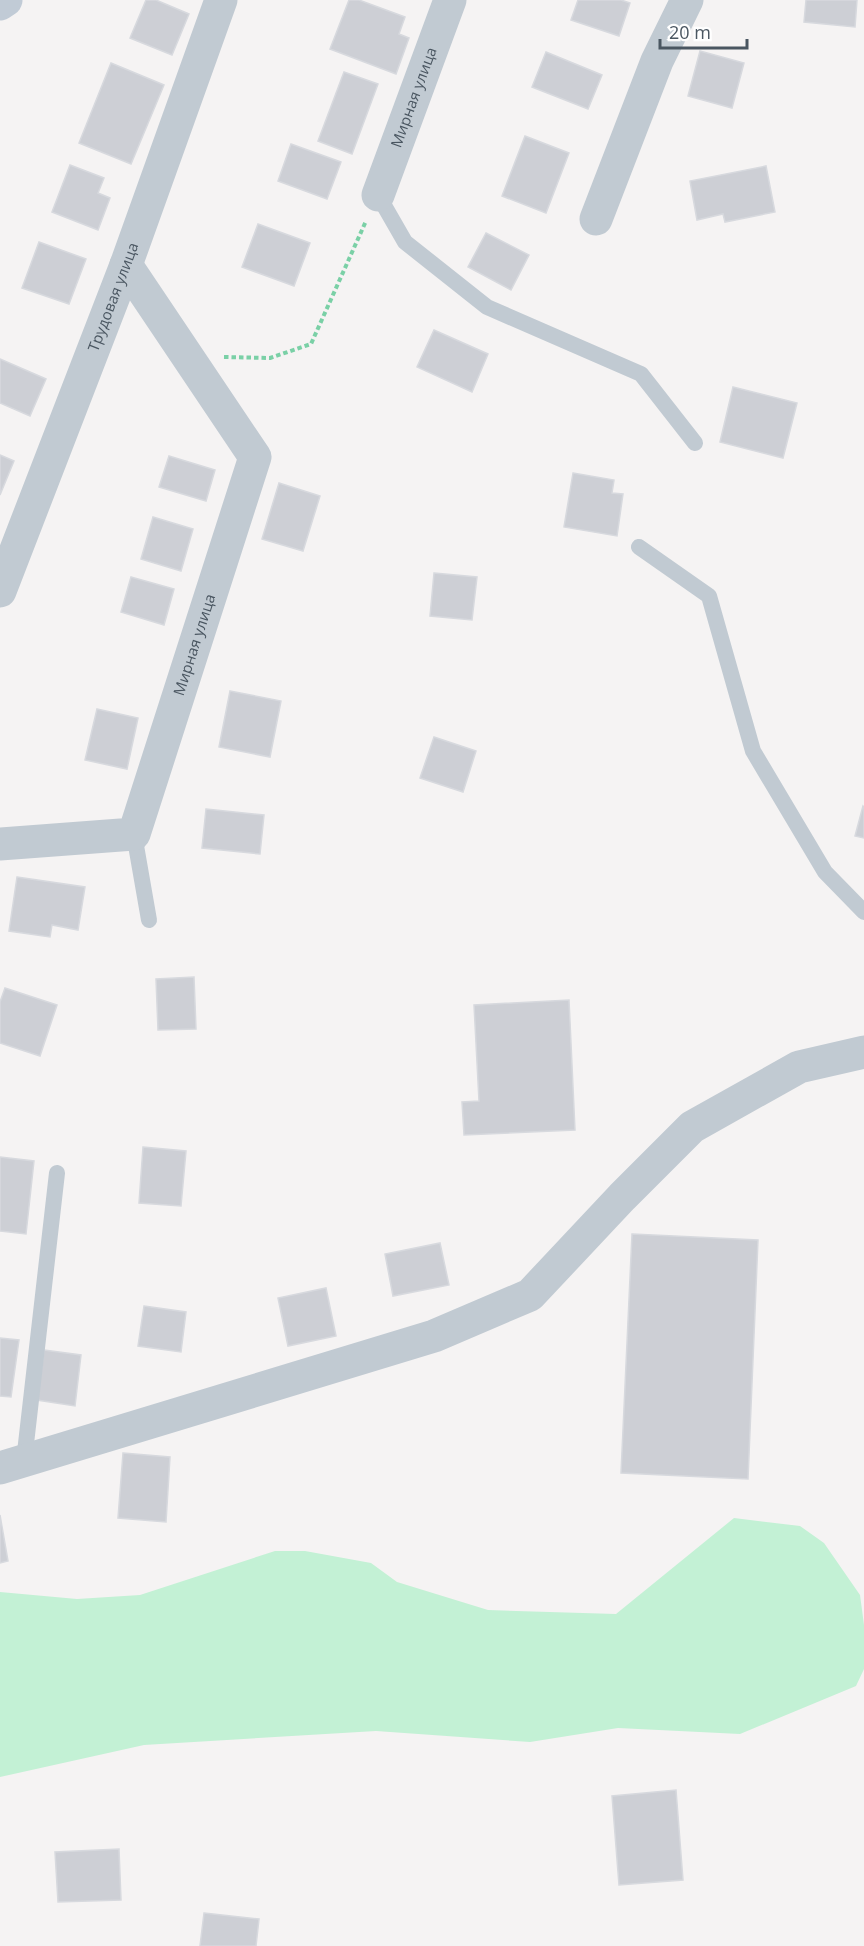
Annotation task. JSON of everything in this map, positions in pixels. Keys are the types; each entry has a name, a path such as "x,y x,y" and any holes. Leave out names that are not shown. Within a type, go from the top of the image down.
{"street":[{"path":"0,4 6,0"},
{"name":"Трудовая улица","path":"0,591 126,265 221,0"},
{"name":"Мирная улица","path":"378,195 450,0"},
{"path":"596,219 657,61 687,0"},
{"path":"126,265 187,356"},
{"name":"Мирная улица","path":"135,834 255,457 187,356"},
{"path":"0,844 135,834"},
{"path":"12,1464 434,1336 530,1295 692,1126 799,1067 864,1052"}],"lane":[{"path":"378,195 405,242 487,307 641,374 695,443"},
{"path":"639,547 709,596 753,751 825,872 864,912"},
{"path":"135,834 149,920"},
{"path":"12,1464 57,1173"}],"path":[{"path":"187,356 270,358 311,344 378,195"}],"green space":[{"path":"734,1518 800,1526 824,1543 860,1595 864,1625 864,1669 856,1686 740,1734 618,1728 530,1742 376,1731 144,1745 0,1777 0,1592 77,1599 140,1595 275,1551 305,1551 371,1563 397,1582 488,1610 616,1614"}],"building":[{"path":"146,0 156,0 189,14 172,55 130,38"},
{"path":"349,0 359,0 405,17 399,34 409,38 396,74 330,49"},
{"path":"578,0 621,0 630,3 619,36 571,20"},
{"path":"806,0 857,0 855,27 804,22"},
{"path":"700,51 744,63 732,108 688,96"},
{"path":"546,52 602,75 588,109 532,87"},
{"path":"111,63 164,85 131,164 79,143"},
{"path":"344,72 378,84 352,154 318,141"},
{"path":"525,136 569,153 546,213 502,196"},
{"path":"291,144 341,162 327,199 278,181"},
{"path":"70,165 104,178 98,193 110,198 98,230 52,212"},
{"path":"766,166 775,212 725,222 723,214 697,220 690,181"},
{"path":"258,224 310,243 294,286 242,267"},
{"path":"486,233 529,255 511,290 468,267"},
{"path":"39,242 86,259 69,304 22,288"},
{"path":"434,330 488,354 472,392 417,367"},
{"path":"0,359 46,379 30,416 0,403"},
{"path":"733,387 797,403 783,458 720,442"},
{"path":"0,455 14,461 0,495"},
{"path":"169,456 215,470 206,501 159,487"},
{"path":"573,473 614,480 612,493 623,494 617,536 564,527"},
{"path":"279,483 320,496 303,551 262,539"},
{"path":"153,517 193,529 181,571 141,559"},
{"path":"434,573 477,577 472,620 430,616"},
{"path":"131,577 174,589 164,625 121,612"},
{"path":"230,691 281,701 270,757 219,747"},
{"path":"97,709 138,718 127,769 85,760"},
{"path":"434,737 476,751 463,792 420,778"},
{"path":"864,807 864,838 855,836"},
{"path":"206,809 264,815 260,854 202,848"},
{"path":"17,877 85,887 78,930 52,925 50,937 9,931"},
{"path":"194,977 196,1029 158,1030 156,979"},
{"path":"5,988 57,1005 40,1056 0,1043 0,1002"},
{"path":"569,1000 575,1130 464,1135 462,1102 479,1101 474,1005"},
{"path":"143,1147 186,1151 181,1206 139,1203"},
{"path":"0,1157 34,1161 26,1234 0,1231"},
{"path":"632,1234 758,1240 748,1479 621,1473"},
{"path":"440,1243 449,1285 393,1296 385,1254"},
{"path":"326,1288 336,1336 288,1346 278,1298"},
{"path":"144,1306 186,1312 181,1352 138,1346"},
{"path":"0,1338 19,1340 11,1397 0,1396"},
{"path":"44,1350 81,1355 75,1406 37,1400"},
{"path":"123,1453 170,1457 166,1522 118,1518"},
{"path":"0,1515 8,1561 0,1563"},
{"path":"676,1790 683,1880 619,1885 612,1796"},
{"path":"119,1849 121,1900 58,1902 55,1852"},
{"path":"204,1913 259,1919 256,1946 200,1946"}]}
